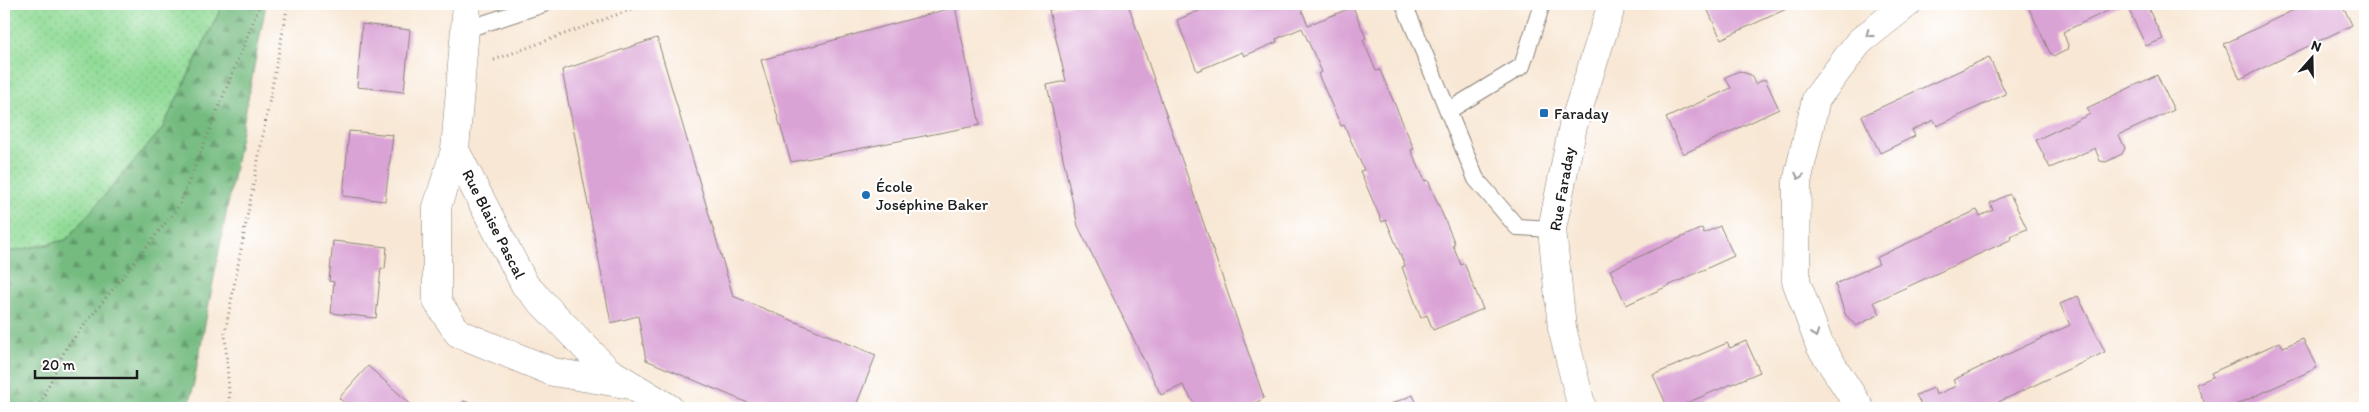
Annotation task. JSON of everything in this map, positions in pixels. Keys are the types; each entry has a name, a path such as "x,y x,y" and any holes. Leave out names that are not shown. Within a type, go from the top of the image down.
{"street":[{"name":"Rue Blaise Pascal","path":"467,4 456,150 525,285 608,371 669,408"},
{"name":"Rue Faraday","path":"1582,408 1562,328 1552,229 1573,126 1612,4"},
{"path":"1860,408 1820,346 1796,281 1797,182 1816,99 1859,42 1907,4"},
{"path":"456,150 436,207 437,301 458,333 553,372 632,386"}],"lane":[{"path":"464,30 544,4"},
{"path":"1404,4 1476,179 1517,227 1552,229"},
{"path":"1448,111 1522,66 1542,4"}],"path":[{"path":"38,408 66,348 179,206 259,7 264,4"},
{"path":"230,408 225,333 288,4"},
{"path":"461,72 646,4"},
{"path":"668,4 850,9 859,4"}],"green space":[{"path":"4,4 223,4 162,129 66,240 4,253"},
{"path":"223,4 266,4 189,408 4,408 4,253 66,240 162,129"}],"building":[{"path":"1075,4 1128,4 1264,398 1247,408 1197,408 1183,385 1161,395 1078,226 1047,85 1066,81 1049,10"},
{"path":"1225,4 1299,4 1308,25 1353,7 1366,38 1363,40 1376,71 1380,70 1414,149 1411,150 1425,181 1428,180 1455,244 1453,245 1461,265 1464,263 1483,309 1433,330 1427,315 1421,318 1402,267 1405,266 1386,220 1382,222 1360,171 1364,170 1344,125 1341,126 1318,74 1322,72 1302,28 1276,39 1277,42 1244,56 1242,52 1197,71 1177,20 1208,7 1209,10"},
{"path":"1705,4 1797,4 1721,39"},
{"path":"2027,4 2122,4 2063,32 2068,45 2067,50 2055,56 2050,53"},
{"path":"2126,4 2146,4 2163,39 2146,46"},
{"path":"2306,4 2316,4 2317,6 2323,4 2342,4 2352,25 2240,79 2224,44"},
{"path":"955,7 980,125 791,162 761,60"},
{"path":"362,24 410,30 404,92 357,87"},
{"path":"657,38 733,296 876,355 855,408 760,408 646,360 638,316 611,323 562,70"},
{"path":"1989,57 2006,94 1937,126 1934,120 1912,130 1915,136 1880,153 1862,116"},
{"path":"1739,71 1751,75 1755,84 1765,79 1779,109 1683,154 1666,118 1731,88 1725,77"},
{"path":"2157,75 2174,110 2119,135 2125,148 2122,154 2106,162 2100,161 2095,148 2050,168 2036,140 2090,114 2087,108"},
{"path":"349,131 393,135 385,201 343,196"},
{"path":"2010,194 2027,229 2010,236 2012,239 1874,302 1880,314 1856,326 1845,314 1835,284 1879,264 1876,258 1977,210 1980,216 1993,210 1990,203"},
{"path":"1720,226 1734,256 1626,305 1610,270 1702,228 1704,233"},
{"path":"333,241 387,247 385,269 381,268 376,318 331,313 334,282 329,281"},
{"path":"2078,296 2105,352 1986,408 1923,408 1916,395 1934,388 1936,395 1956,386 1953,380 2070,325 2060,304"},
{"path":"2303,339 2317,368 2229,408 2225,405 2218,408 2207,408 2196,384 2213,377 2211,373 2280,342 2283,347"},
{"path":"1746,341 1760,372 1675,408 1668,408 1653,375 1727,343 1730,348"},
{"path":"368,366 415,408 350,408 339,398"},
{"path":"1413,395 1419,408 1381,408"},
{"path":"464,401 481,408 461,408"}],"place":[{"name":"Faraday","path":"1544,113"},
{"name":"École Joséphine Baker","path":"866,195"}]}
